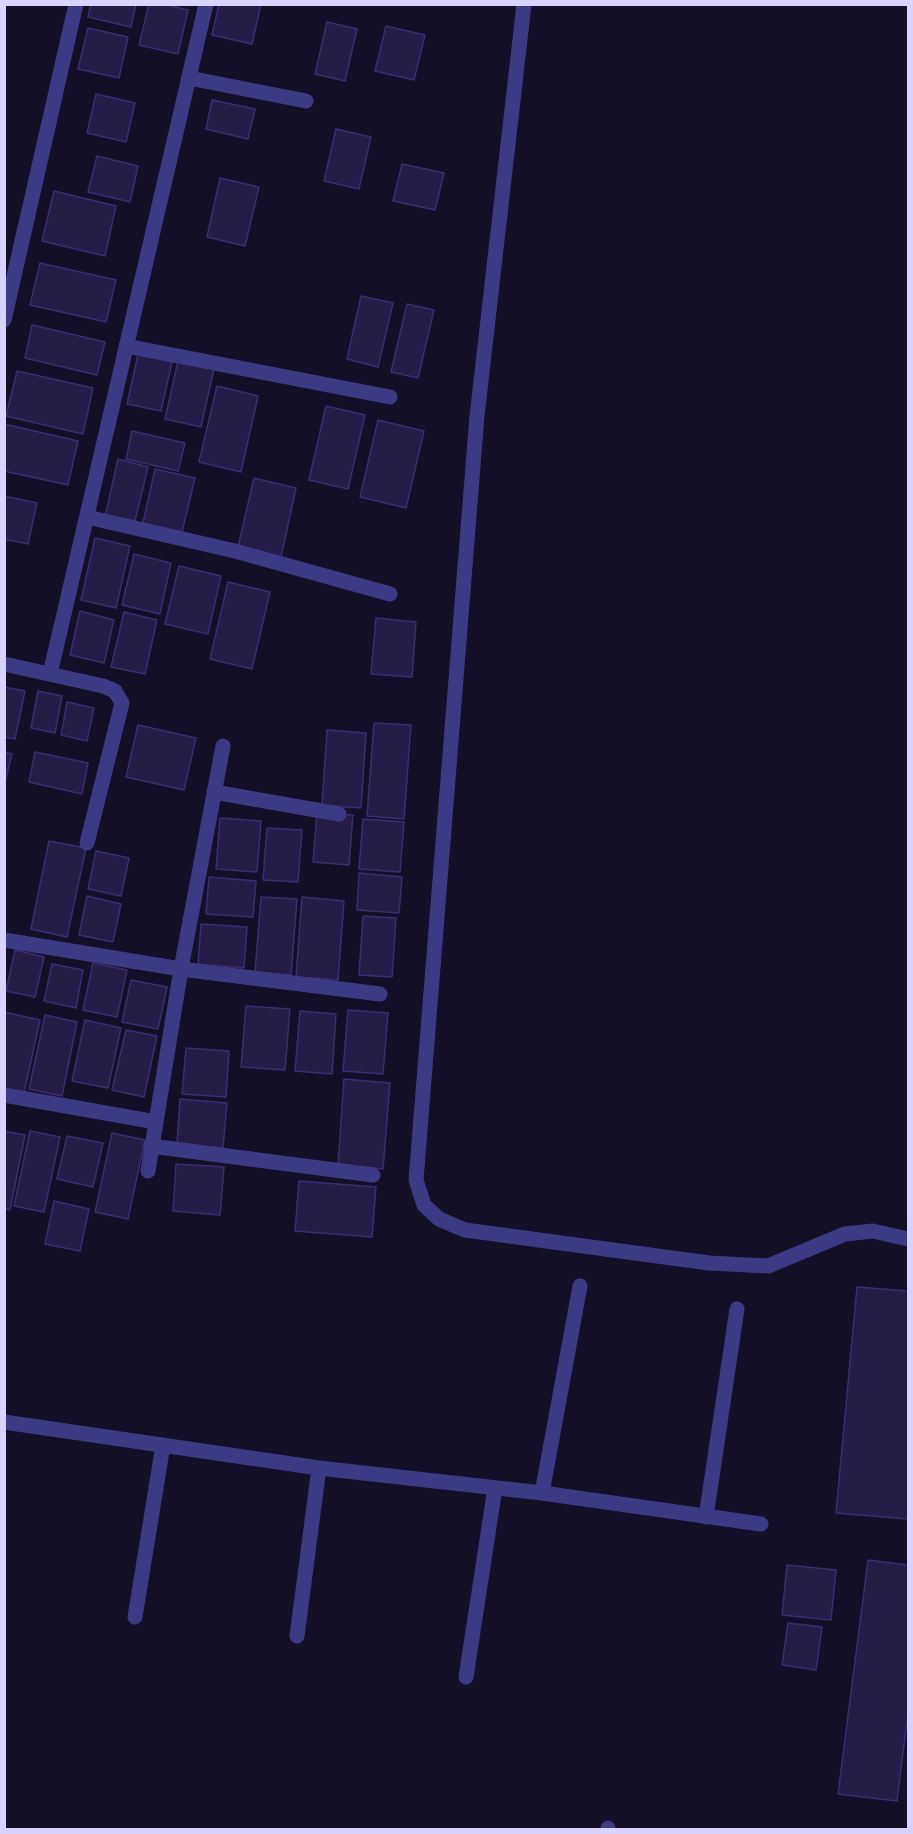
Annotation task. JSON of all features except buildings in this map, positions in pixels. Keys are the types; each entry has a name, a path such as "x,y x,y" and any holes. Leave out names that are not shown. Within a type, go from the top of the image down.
{"street":[{"path":"4,320 76,4"},
{"path":"50,675 206,4"},
{"path":"524,4 475,439 416,1180 424,1205 440,1219 465,1230 709,1263 768,1266 845,1234 873,1230 909,1239"},
{"path":"189,78 306,101"},
{"path":"126,346 390,397"},
{"path":"87,517 235,551 390,594"},
{"path":"4,664 103,686 115,691 122,703 87,843"},
{"path":"148,1171 223,746"},
{"path":"214,792 339,814"},
{"path":"4,940 182,969 380,994"},
{"path":"4,1095 156,1122"},
{"path":"152,1146 373,1175"},
{"path":"542,1493 580,1286"},
{"path":"706,1517 737,1309"},
{"path":"4,1422 319,1468 542,1493 761,1524"},
{"path":"135,1617 163,1445"},
{"path":"297,1635 319,1468"},
{"path":"466,1677 495,1488"}]}
